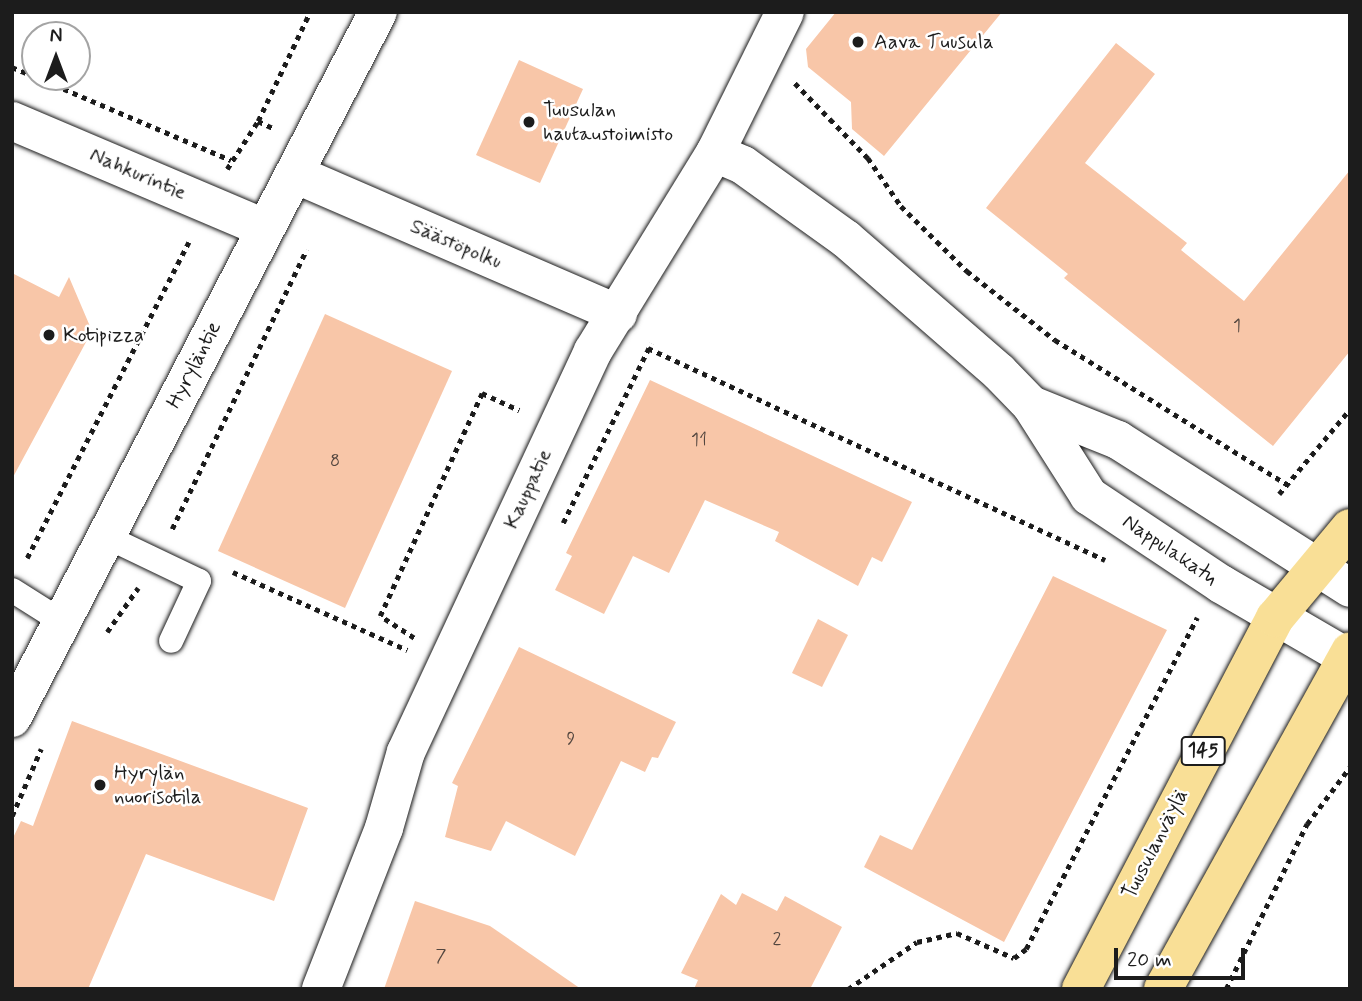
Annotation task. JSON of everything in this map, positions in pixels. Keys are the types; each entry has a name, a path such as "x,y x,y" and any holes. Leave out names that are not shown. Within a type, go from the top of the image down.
{"main road":[{"name":"Tuusulanväylä","path":"1081,989 1275,618 1350,528"},
{"path":"1163,989 1348,656"}],"street":[{"name":"Hyryläntie","path":"12,718 378,12"},
{"name":"Kauppatie","path":"321,989 384,828 406,752 593,351 715,153 785,12"},
{"name":"Nahkurintie","path":"12,121 264,228"},
{"name":"Nappulakatu","path":"715,153 743,165 846,239 999,372 1031,405 1089,496 1275,618 1348,656"},
{"name":"Säästöpolku","path":"295,174 618,314"},
{"name":"Nappulakatu","path":"1031,405 1118,440 1256,532 1350,588"}],"lane":[{"path":"105,536 199,581 171,641"},
{"path":"12,590 61,621"}],"path":[{"path":"25,563 232,160 258,121 310,12"},
{"path":"786,73 868,158 901,206 967,271 1055,340 1286,484"},
{"path":"68,91 232,160"},
{"path":"559,531 655,336"},
{"path":"649,348 1109,562"},
{"path":"447,660 380,616 482,393 557,427"},
{"path":"1256,532 1286,484 1350,409"},
{"path":"229,570 393,644"},
{"path":"848,989 874,968 930,939 957,933 1014,958 1026,949 1197,617 1221,584"},
{"path":"1186,610 1197,617"},
{"path":"12,816 43,745"},
{"path":"1226,989 1307,824 1350,767"}],"building":[{"path":"836,12 1002,12 884,156 852,129 851,102 808,67 806,49"},
{"path":"1116,43 1155,74 1085,163 1187,243 1181,250 1244,301 1350,170 1350,351 1273,446 1064,278 1068,274 986,208"},
{"name":"Tuusulan hautaustoimisto","path":"519,60 583,89 540,183 476,155"},
{"path":"12,273 59,297 69,277 92,331 12,479"},
{"path":"325,314 452,371 345,608 218,551"},
{"path":"650,380 912,502 882,562 872,557 858,586 775,541 779,532 705,500 669,573 633,556 604,614 555,590 572,556 566,553"},
{"path":"1053,576 1167,630 1004,942 864,867 880,835 912,850"},
{"path":"818,619 848,635 822,687 792,673"},
{"path":"519,647 676,722 658,758 652,757 645,772 621,761 575,856 506,821 491,851 445,837 458,786 452,783"},
{"path":"72,721 308,808 274,901 146,854 88,989 12,989 12,840 21,821 33,826"},
{"path":"742,893 777,911 785,896 842,927 810,989 694,989 698,980 681,973 721,894 736,905"},
{"path":"415,901 490,926 581,989 384,989"}],"place":[{"name":"Aava Tuusula","path":"858,42"},
{"name":"Tuusulan hautaustoimisto","path":"529,122"},
{"name":"Kotipizza","path":"49,335"},
{"name":"Hyrylän nuorisotila","path":"100,785"}]}
